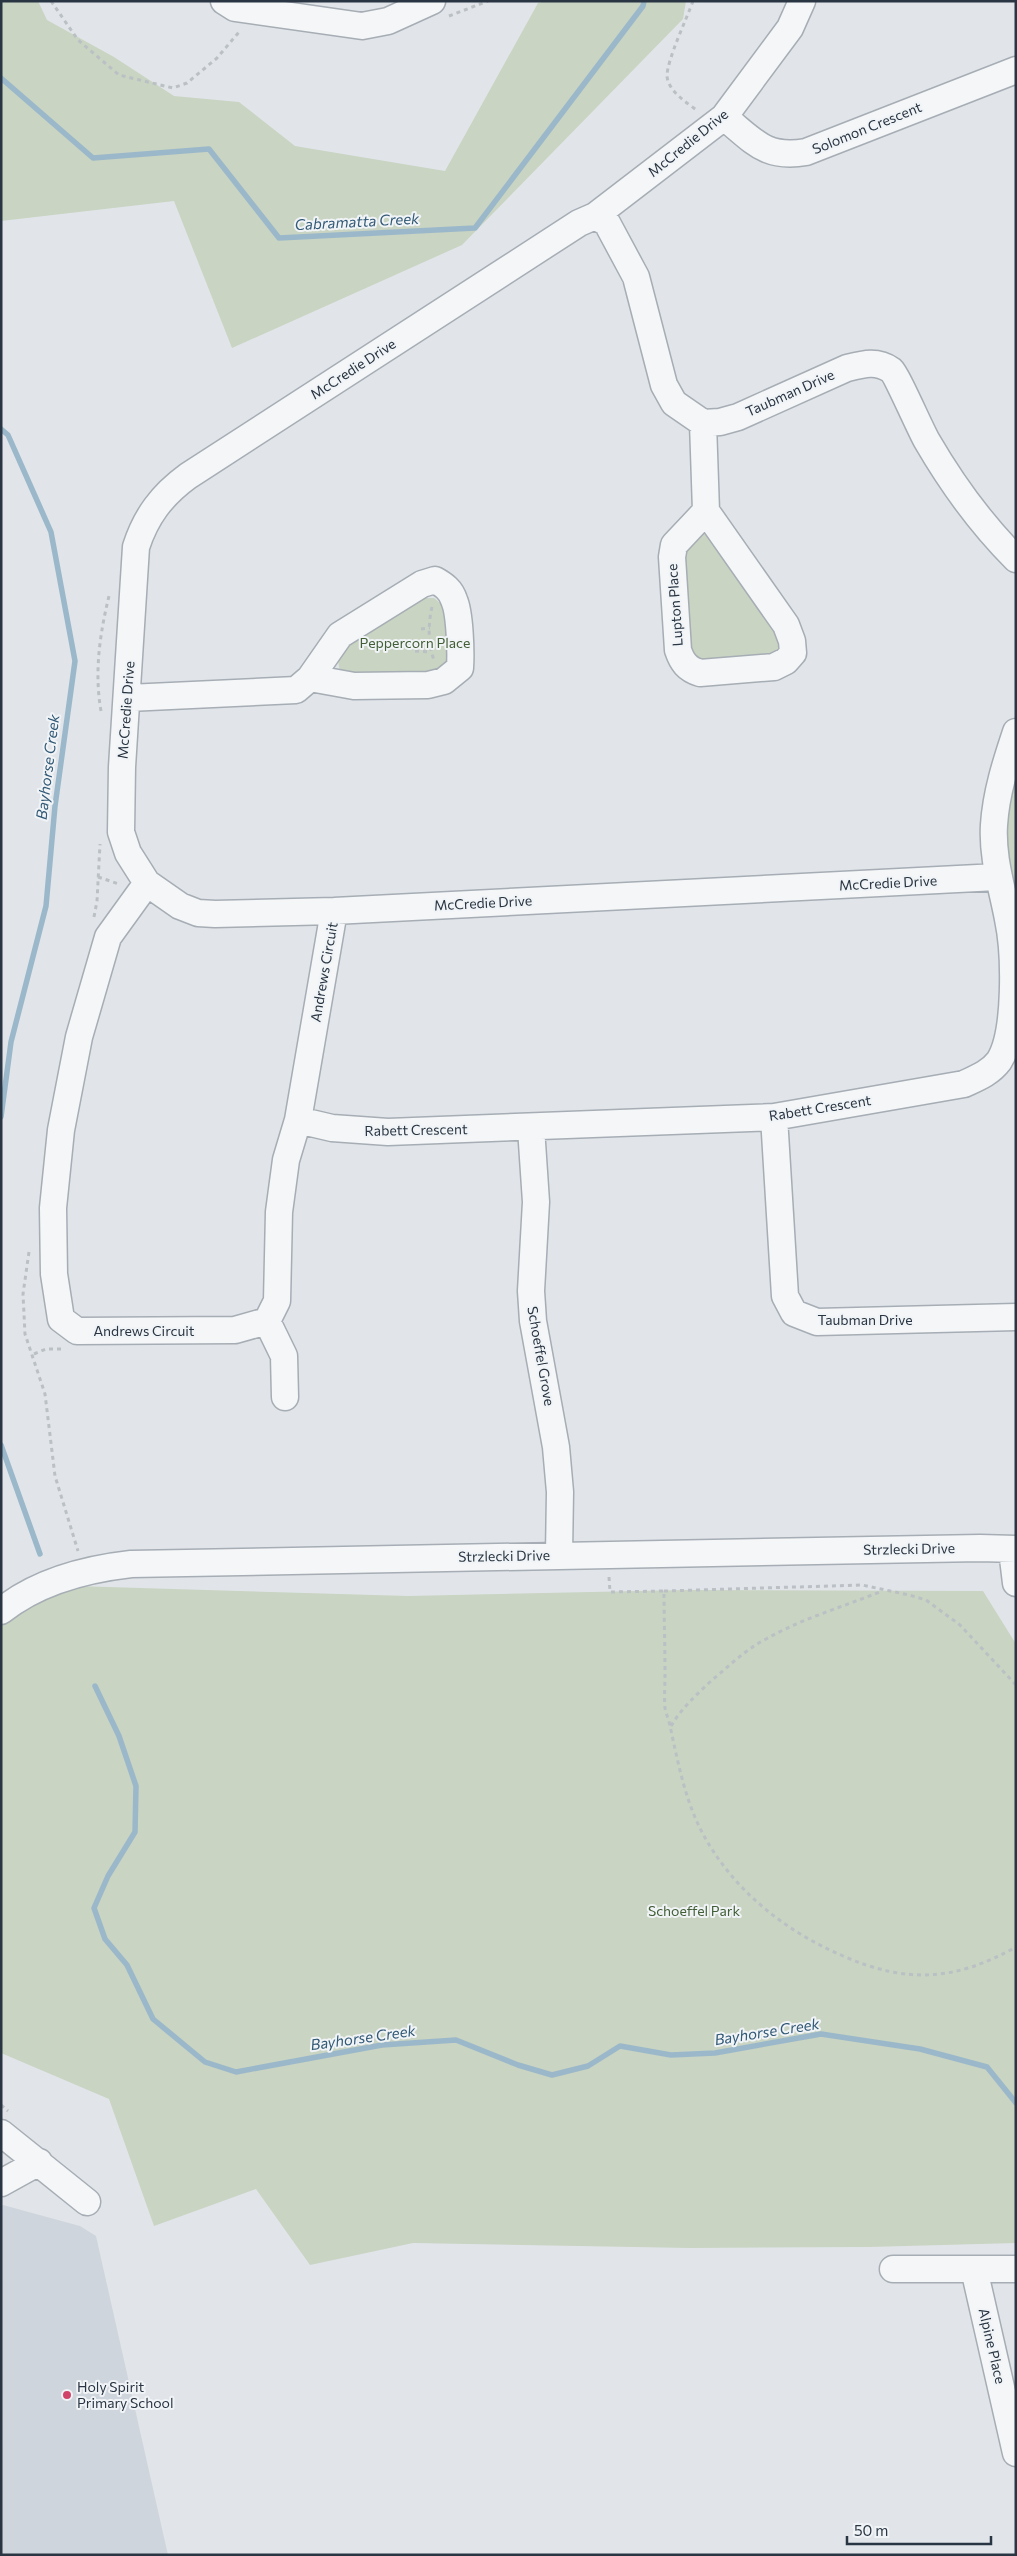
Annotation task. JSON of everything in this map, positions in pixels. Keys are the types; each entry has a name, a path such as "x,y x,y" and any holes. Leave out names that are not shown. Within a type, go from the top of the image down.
{"street":[{"path":"224,1 235,8 362,26 436,10"},
{"name":"McCredie Drive","path":"802,1 790,28 719,121 595,216 578,223 188,476 165,494 143,526 136,547 128,698 122,768 121,832 137,884 198,913 334,911 997,877"},
{"name":"Solomon Crescent","path":"719,121 766,150 788,155 806,152 1016,70"},
{"path":"595,216 607,223 636,277 664,385 674,403 703,423 706,511"},
{"name":"Taubman Drive","path":"703,423 720,422 738,417 847,368 864,364 880,364 893,372 927,441 964,499 993,536 1016,560"},
{"name":"Lupton Place","path":"706,511 786,624 792,641 793,653 786,661 774,667 700,673 690,670 681,660 678,650 672,558 674,545 706,511"},
{"path":"128,698 296,690 310,678 340,635 422,584 435,580 444,585 455,600 461,654 460,668 448,679 428,685 372,687 310,678"},
{"name":"Rabett Crescent","path":"298,1120 350,1131 531,1128 774,1117 964,1084 987,1073 999,1061 1010,1034 1013,992 1008,920 997,877 994,825 1002,774 1016,732"},
{"name":"Andrews Circuit","path":"137,884 108,937 79,1037 61,1130 53,1208 54,1274 61,1319 77,1331 235,1330 267,1321 277,1301 279,1212 286,1160 298,1120 334,911"},
{"name":"Taubman Drive","path":"774,1117 785,1296 794,1313 817,1322 1016,1317"},
{"name":"Schoeffel Grove","path":"531,1128 536,1202 531,1291 533,1322 556,1447 560,1492 559,1554"},
{"path":"267,1321 284,1356 285,1397"},
{"name":"Strzlecki Drive","path":"1,1610 58,1581 108,1566 131,1564 559,1554 980,1548 1014,1550"},
{"path":"1014,1550 1016,1583"},
{"path":"1,2133 87,2202"},
{"path":"1,2183 38,2162"},
{"path":"893,2269 1016,2269"},
{"name":"Alpine Place","path":"974,2269 1016,2453"}],"path":[{"path":"51,1 78,40 119,75 173,88 187,83 217,58 237,33 246,29"},
{"path":"436,10 488,1"},
{"path":"693,1 670,62 667,77 676,94 719,121"},
{"path":"444,585 433,604 430,628 435,663 448,679"},
{"path":"102,715 99,696 100,634 111,586"},
{"path":"421,629 430,628"},
{"path":"415,651 432,652"},
{"path":"92,926 97,901 100,839"},
{"path":"98,877 137,884"},
{"path":"30,1247 23,1294 25,1334 45,1394 55,1476 78,1555"},
{"path":"608,1554 610,1592 862,1585 926,1600 960,1625 1016,1685"},
{"path":"664,1590 665,1708 678,1763 706,1840 719,1860 759,1905 800,1936 871,1968 900,1974 937,1974 969,1970 1016,1947"},
{"path":"670,1727 678,1713 705,1687 738,1658 765,1639 802,1621 883,1591"}],"shaded area":[{"name":"Holy Spirit Primary School","path":"1,2206 80,2226 96,2236 168,2555 1,2555"}],"green space":[{"path":"1,1 38,1 47,20 114,57 174,96 239,102 295,146 445,171 538,3 546,1 686,1 683,19 462,245 232,348 174,201 1,221"},
{"path":"706,523 783,638 777,655 695,663 686,654 680,553"},
{"name":"Peppercorn Place","path":"418,598 434,598 445,607 453,649 443,673 341,673 339,658 345,645"},
{"path":"1016,762 1016,902 1004,828"},
{"name":"Schoeffel Park","path":"75,1586 408,1596 685,1590 983,1591 1016,1644 1016,2243 869,2247 690,2248 413,2243 310,2265 256,2189 154,2226 109,2099 1,2053 1,1626 13,1614"}],"waterway":[{"name":"Cabramatta Creek","path":"1,78 93,158 209,149 279,238 475,228 643,6 644,1"},
{"name":"Bayhorse Creek","path":"1,429 8,435 51,532 75,661 55,806 46,906 11,1042 1,1117"},
{"name":"Bayhorse Creek","path":"1,1445 40,1554"},
{"name":"Bayhorse Creek","path":"95,1686 119,1736 136,1786 135,1832 108,1876 94,1908 105,1939 127,1965 153,2019 205,2062 236,2072 382,2045 456,2040 518,2065 552,2075 588,2066 620,2046 671,2055 715,2053 821,2034 920,2049 987,2067 1016,2103"}],"place":[{"name":"Holy Spirit Primary School","path":"67,2395"}]}
